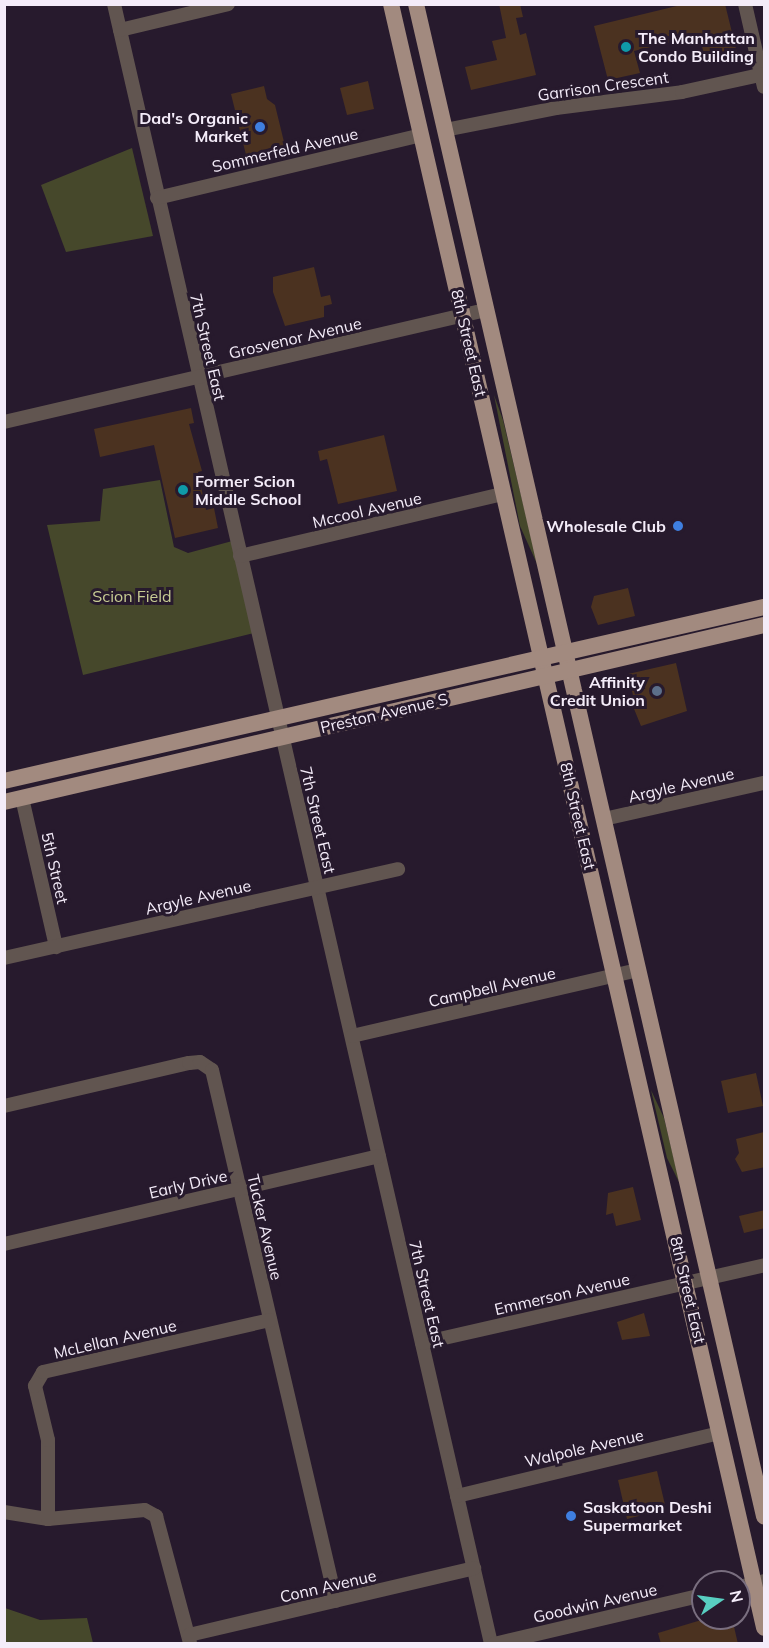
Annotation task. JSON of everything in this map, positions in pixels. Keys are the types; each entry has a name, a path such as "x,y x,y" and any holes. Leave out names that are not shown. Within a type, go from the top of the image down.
{"main road":[{"name":"8th Street East","path":"391,4 502,494 547,675 616,976 753,1584 765,1628"},
{"name":"8th Street East","path":"416,4 765,1516"},
{"path":"421,135 433,135 438,141 463,206"},
{"name":"Preston Avenue S","path":"4,781 542,656 765,607"},
{"name":"Preston Avenue S","path":"4,802 765,625"}],"street":[{"name":"7th Street East","path":"114,4 493,1644"},
{"path":"120,30 228,4"},
{"path":"745,4 764,78"},
{"name":"Garrison Crescent","path":"445,130 556,108 682,92 764,78"},
{"name":"Sommerfeld Avenue","path":"157,198 421,135"},
{"name":"Grosvenor Avenue","path":"4,422 487,310"},
{"name":"Mccool Avenue","path":"240,556 502,494"},
{"name":"Argyle Avenue","path":"604,819 765,783"},
{"name":"5th Street","path":"22,798 56,947"},
{"name":"Argyle Avenue","path":"4,958 398,869"},
{"name":"Campbell Avenue","path":"352,1036 639,970"},
{"name":"Tucker Avenue","path":"4,1106 201,1062 212,1070 336,1601"},
{"name":"Early Drive","path":"4,1244 379,1156"},
{"name":"Emmerson Avenue","path":"422,1343 765,1265"},
{"name":"McLellan Avenue","path":"48,1519 48,1440 35,1386 43,1372 270,1320"},
{"name":"Walpole Avenue","path":"457,1496 719,1433"},
{"path":"4,1512 48,1519 145,1510 156,1516 190,1640"},
{"name":"Conn Avenue","path":"190,1640 336,1601 474,1568"},
{"name":"Goodwin Avenue","path":"493,1644 691,1598"}],"green space":[{"path":"132,148 153,236 66,252 41,185"},
{"path":"494,395 503,420 538,566 520,526"},
{"name":"Scion Field","path":"160,480 174,547 188,553 236,540 258,632 83,675 47,525 100,521 103,489"},
{"path":"651,1090 664,1118 680,1184 667,1158"},
{"path":"5,1608 40,1620 87,1618 93,1643 5,1643"}],"building":[{"path":"499,4 520,4 523,17 516,18 520,35 526,33 536,75 471,90 465,67 497,60 492,41 506,38"},
{"name":"The Manhattan Condo Building","path":"685,4 725,4 738,57 706,64 701,42 693,37 634,51 640,73 608,80 594,26"},
{"path":"368,81 374,109 347,115 340,88"},
{"name":"Dad's Organic Market","path":"264,86 267,99 275,105 285,146 246,155 231,94"},
{"path":"314,267 321,297 330,295 332,304 324,306 324,317 285,326 273,292 273,277"},
{"name":"Former Scion Middle School","path":"191,408 194,423 189,424 202,471 198,472 206,510 214,508 218,528 175,538 154,445 100,457 94,429"},
{"path":"384,435 397,491 338,504 327,459 320,461 318,451"},
{"path":"628,588 635,616 598,625 591,607 594,596"},
{"name":"Affinity Credit Union","path":"676,663 687,711 641,726 632,704 635,704 628,674"},
{"path":"756,1073 763,1106 728,1113 721,1081"},
{"path":"764,1132 765,1167 742,1172 735,1159 739,1153 736,1139"},
{"path":"633,1187 641,1220 616,1226 613,1213 606,1215 608,1193"},
{"path":"765,1210 765,1228 744,1233 739,1216"},
{"path":"644,1313 650,1336 622,1340 617,1322"},
{"path":"657,1471 666,1509 627,1519 618,1480"},
{"path":"691,1623 691,1630 735,1630 738,1644 661,1644 658,1633"}],"place":[{"name":"The Manhattan Condo Building","path":"626,47"},
{"name":"Dad's Organic Market","path":"260,127"},
{"name":"Former Scion Middle School","path":"183,490"},
{"name":"Wholesale Club","path":"678,526"},
{"name":"Affinity Credit Union","path":"657,691"},
{"name":"Saskatoon Deshi Supermarket","path":"571,1516"}]}
